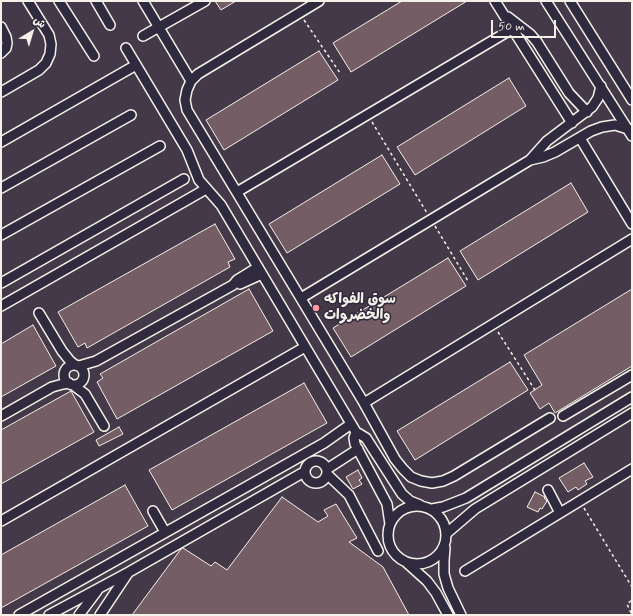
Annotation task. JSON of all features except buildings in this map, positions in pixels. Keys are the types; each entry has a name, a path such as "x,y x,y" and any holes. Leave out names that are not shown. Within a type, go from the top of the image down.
{"street":[{"path":"1,92 39,70 46,63 50,54 51,44 49,35 28,1"},
{"path":"59,1 94,56"},
{"path":"96,1 110,25"},
{"path":"143,1 191,81"},
{"path":"143,36 206,1"},
{"path":"319,1 198,74 191,81 187,90 185,100 187,110 364,403 395,459 411,477 432,483 443,481 454,476 550,418"},
{"path":"495,1 572,123"},
{"path":"546,1 630,133"},
{"path":"571,2 632,100"},
{"path":"502,13 522,28 537,42 569,93 587,112"},
{"path":"1,27 7,43 6,48 1,53"},
{"path":"237,192 512,29"},
{"path":"126,48 187,150 196,175 206,189 221,205 353,428 366,438 402,494 410,501 432,509 440,515 445,524 447,533 444,574 448,588 461,615"},
{"path":"1,142 136,65"},
{"path":"301,298 530,160 547,142 592,107 598,98 601,86"},
{"path":"1,188 131,115"},
{"path":"530,160 543,157 602,127 609,125 616,125 630,133"},
{"path":"580,138 632,224"},
{"path":"1,235 160,146"},
{"path":"1,283 184,179"},
{"path":"1,306 206,189"},
{"path":"364,403 632,239"},
{"path":"52,387 71,365 77,366 96,362 233,285 240,284 260,270"},
{"path":"40,313 62,351 70,361 82,368 85,394"},
{"path":"1,521 305,347"},
{"path":"62,351 67,381 85,394 104,426"},
{"path":"1,416 52,387 63,384 78,384 96,362"},
{"path":"563,416 632,375"},
{"path":"432,509 444,507 466,498 632,398"},
{"path":"447,533 475,509 632,413"},
{"path":"19,615 324,443 333,436 353,428"},
{"path":"353,428 355,444 387,504 390,514 388,535 390,545 396,555 416,570 427,581 436,593 448,615"},
{"path":"304,472 308,481 313,484 318,484 326,478 327,471 358,449"},
{"path":"49,615 129,572 304,472 308,464 316,461 320,462 349,495 378,551"},
{"path":"465,571 632,469"},
{"path":"548,490 560,513"},
{"path":"390,524 402,509 420,505"},
{"path":"152,511 166,532"},
{"path":"404,561 416,564 428,562 438,556 445,545"},
{"path":"100,615 129,572"},
{"path":"79,615 99,588"}],"path":[{"path":"299,13 340,74"},
{"path":"367,115 468,281"},
{"path":"493,324 535,390"},
{"path":"580,501 632,587"},
{"path":"631,613 627,604 632,600"}],"shaded area":[{"name":"سوق الفواكه والخضروات","path":"1,1 632,1 632,615 1,615"}],"place":[{"name":"سوق الفواكه والخضروات","path":"316,308"}]}
